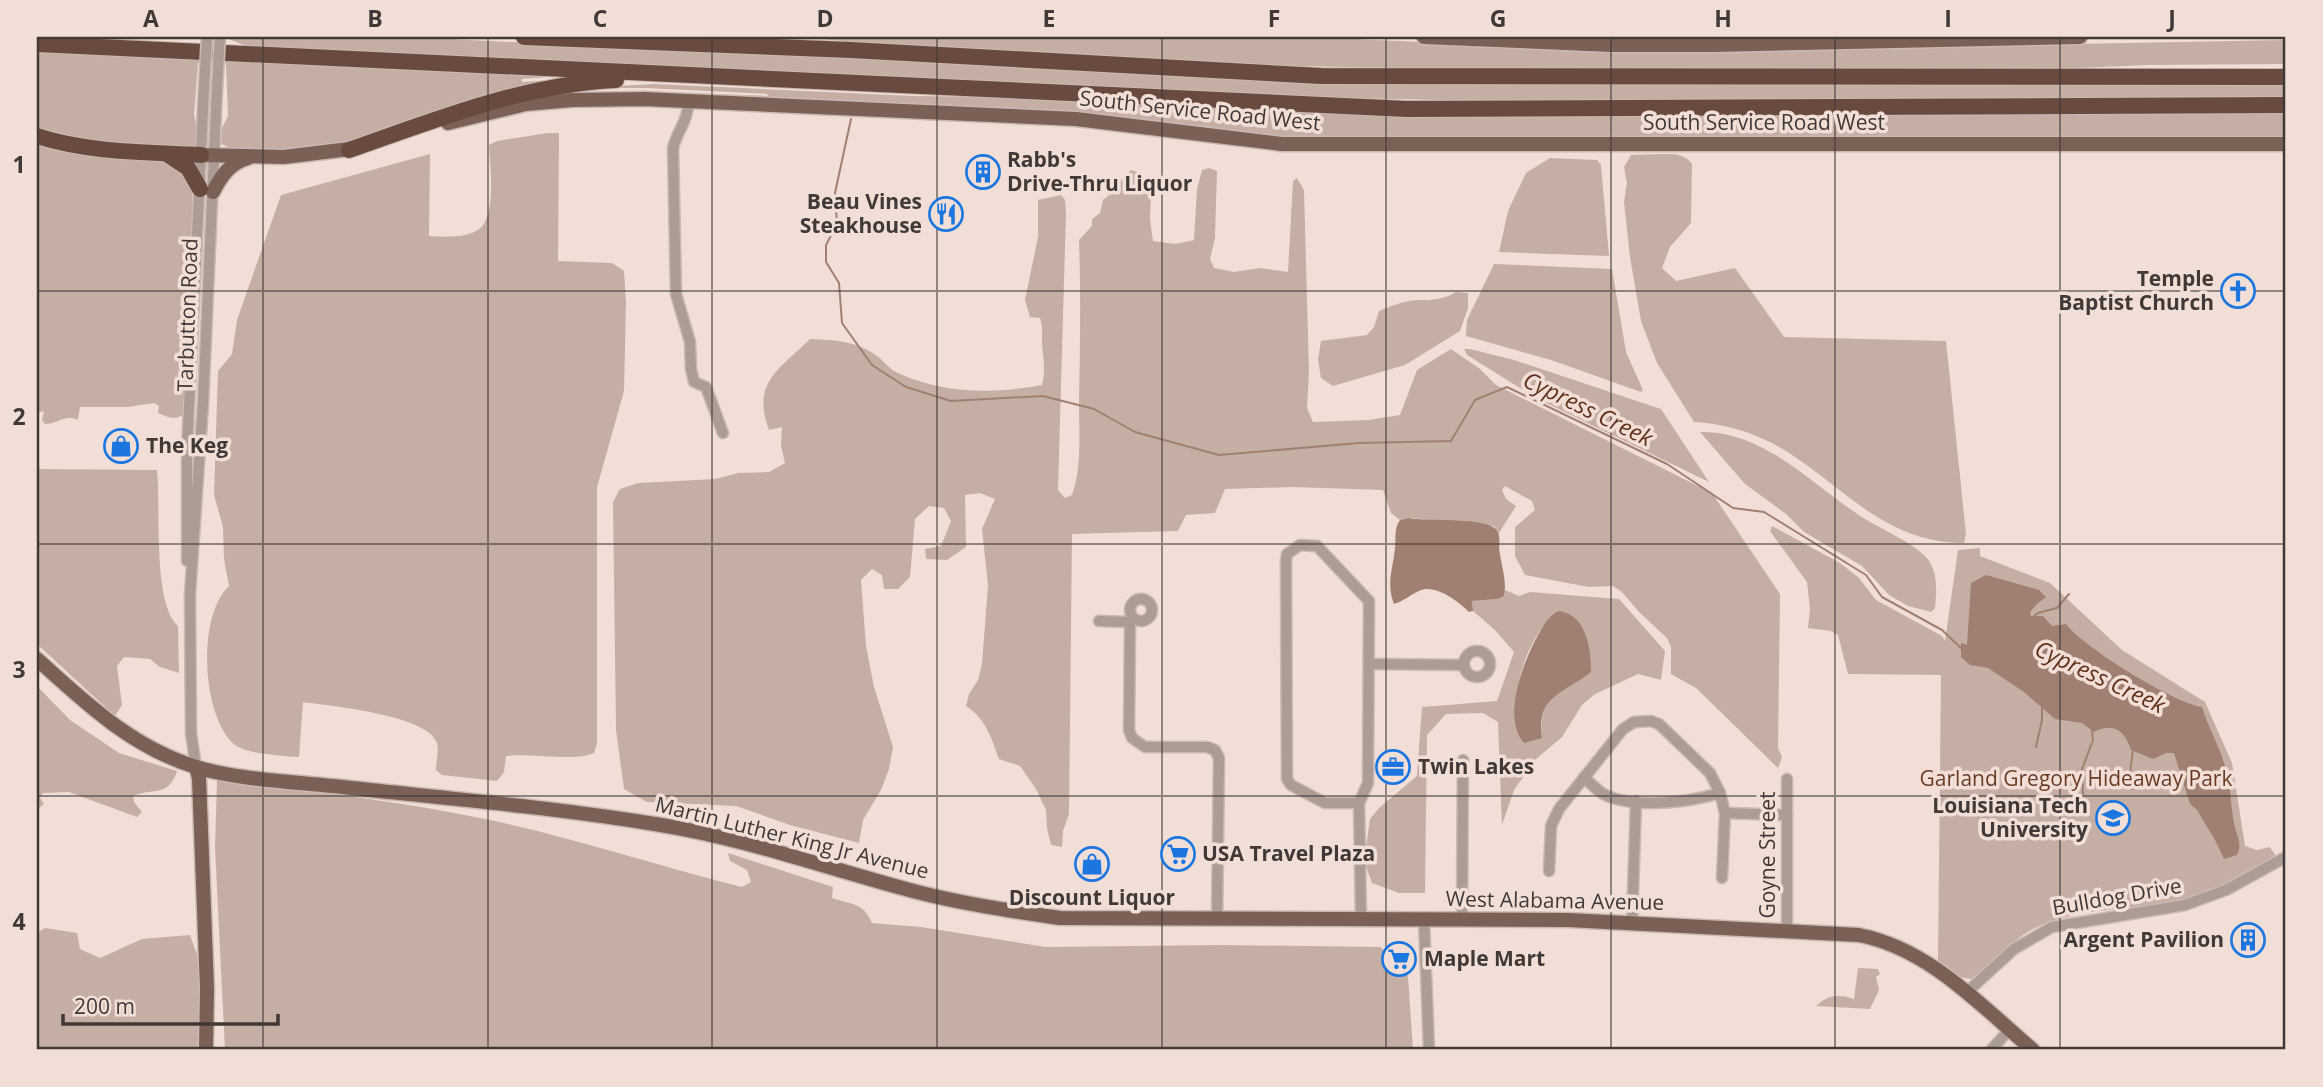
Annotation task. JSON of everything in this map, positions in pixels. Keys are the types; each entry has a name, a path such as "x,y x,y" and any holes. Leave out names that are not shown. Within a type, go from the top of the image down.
{"highway":[{"path":"524,37 793,48 1321,76 2286,77"},
{"path":"706,37 793,48"},
{"path":"37,44 1407,109 2286,105"},
{"path":"349,150 482,103 534,90 611,80 765,78"},
{"path":"37,135 77,146 208,155"},
{"path":"164,153 188,168 206,190"}],"main road":[{"path":"1424,37 1637,45 2080,37"},
{"name":"South Service Road West","path":"208,155 284,157 349,150 526,104 587,99 688,100 821,109 1076,119 1282,144 2286,144"},
{"path":"206,190 236,163 251,157"},
{"name":"Martin Luther King Jr Avenue","path":"37,659 125,734 148,748 196,766 269,779 596,815 698,832 918,892 1038,915"},
{"path":"196,766 199,778 204,891 206,1050"},
{"name":"West Alabama Avenue","path":"1038,915 1131,920 1632,922 1847,933 1888,943 1924,960 2033,1050"}],"street":[{"name":"Tarbutton Road","path":"207,37 204,88 208,155"},
{"name":"Tarbutton Road","path":"196,766 191,733 187,539 190,396 208,155 218,88 220,37"},
{"path":"688,100 689,115 677,134 673,148 676,294 690,342 694,382 706,387 723,433"},
{"name":"Tarbutton Road","path":"190,594 204,396 206,190"},
{"path":"190,396 204,396"},
{"path":"1359,803 1325,803 1290,785 1287,779 1286,561 1292,548 1300,545 1317,546 1370,601 1368,783 1359,803 1360,920"},
{"path":"1099,621 1132,620 1129,730 1132,738 1145,747 1207,747 1215,750 1219,758 1217,920"},
{"path":"1369,664 1464,665"},
{"path":"1549,871 1550,834 1554,817 1628,725 1651,721 1666,728 1705,766 1720,793 1725,813 1722,878"},
{"path":"1462,920 1464,760"},
{"path":"1584,777 1610,797 1636,802 1681,802 1720,793"},
{"name":"Goyne Street","path":"1787,779 1787,930"},
{"path":"1632,922 1636,802"},
{"path":"1725,813 1787,815"},
{"name":"Bulldog Drive","path":"1966,993 2014,949 2052,927 2185,905 2226,890 2286,857"},
{"path":"1424,920 1429,1050"},
{"path":"1990,1050 2009,1030"}],"green space":[{"path":"202,37 406,37 1173,73 2286,81 2286,99 1584,103 1297,97 249,47 226,38"},
{"path":"799,37 1302,37 1566,48 1746,50 2286,40 2286,64 2053,69 1425,68 1112,59"},
{"path":"37,50 563,76 522,79 522,82 565,79 566,75 592,77 321,150 238,151 221,144 222,128 228,116 226,63 198,63 194,115 197,127 196,148 136,145 76,137 37,127"},
{"path":"654,84 912,96 2241,111 2286,113 2286,141 1291,140 629,95 566,94 650,92 768,96 646,88 582,88"},
{"path":"559,133 558,261 612,263 624,271 624,391 597,487 597,743 594,753 575,757 506,756 504,772 497,781 442,775 436,770 437,743 430,733 416,725 355,709 303,702 299,757 248,751 235,745 224,731 215,712 207,666 212,619 219,600 229,586 224,559 223,527 214,495 218,371 232,354 237,320 281,195 430,154 429,236 467,234 478,230 488,214 491,190 489,145 497,141"},
{"path":"37,140 161,159 185,177 192,191 193,203 183,414 177,418 158,413 159,406 154,403 127,407 80,407 78,420 69,418 50,424 45,424 42,420 44,411 37,413"},
{"path":"1673,154 1689,160 1692,164 1691,223 1670,247 1662,268 1676,281 1735,268 1784,337 1946,341 1966,534 1964,543 1934,540 1907,532 1883,521 1796,457 1772,443 1734,428 1694,422 1657,363 1641,321 1624,202 1627,183 1624,167 1631,155"},
{"path":"1550,158 1597,160 1601,165 1609,256 1499,252 1508,211 1526,173"},
{"path":"1209,168 1217,171 1215,238 1210,259 1214,268 1234,272 1260,268 1288,272 1293,181 1297,178 1304,190 1309,373 1307,408 1313,422 1369,420 1400,415 1417,370 1451,349 1480,369 1496,385 1712,493 1780,594 1778,748 1782,757 1778,768 1696,688 1671,674 1671,647 1667,638 1622,592 1613,586 1589,587 1525,575 1515,556 1515,527 1535,510 1532,501 1505,486 1502,490 1506,499 1516,506 1499,533 1494,526 1409,518 1400,520 1391,513 1383,490 1293,487 1225,489 1215,513 1186,515 1178,531 1072,534 1069,814 1063,831 1062,847 1051,845 1046,810 1036,789 1020,766 999,759 983,723 966,706 982,664 988,585 982,529 995,499 980,493 965,495 966,547 947,560 926,559 925,549 941,546 951,521 944,508 929,506 915,519 910,577 898,589 884,589 882,575 872,569 861,580 866,646 874,687 893,747 881,790 863,820 859,843 790,825 736,806 647,802 624,789 616,730 613,502 620,489 638,483 715,479 738,473 769,472 785,463 781,446 782,427 769,430 764,414 766,388 779,368 810,339 854,344 877,356 895,372 933,385 987,391 1042,385 1042,324 1040,318 1030,317 1025,300 1038,237 1038,200 1061,195 1065,200 1066,213 1058,490 1065,498 1072,495 1079,450 1079,240 1092,226 1092,219 1100,213 1103,200 1131,170 1143,174 1151,190 1150,219 1153,241 1175,244 1194,240 1197,189 1202,170"},
{"path":"1494,264 1612,269 1626,352 1643,390 1641,392 1551,360 1466,336 1467,320"},
{"path":"1456,292 1468,293 1468,308 1460,331 1405,365 1333,386 1321,378 1318,359 1321,341 1367,335 1374,327 1379,311 1402,303 1446,297"},
{"path":"1464,349 1514,360 1661,409 1709,482 1536,398 1467,355"},
{"path":"1700,432 1723,434 1764,449 1784,460 1864,518 1917,550 1932,567 1936,588 1935,608 1931,612 1908,606 1889,595 1862,566 1804,532 1786,514 1745,484"},
{"path":"37,469 157,470 161,576 164,597 178,626 179,673 160,667 150,659 124,657 117,666 122,705 115,716 37,644"},
{"name":"Garland Gregory Hideaway Park","path":"1772,526 1840,563 1859,578 1876,600 1942,636 1945,641 1958,550 1980,548 1980,556 2050,583 2122,650 2205,702 2232,763 2245,846 2257,850 2270,847 2277,858 2226,884 2187,899 2085,913 2051,921 2018,939 1972,979 1958,977 1938,961 1941,675 1848,674 1838,635 1831,631 1808,628 1810,609 1807,582 1770,531"},
{"path":"1505,590 1519,596 1530,592 1619,599 1665,651 1661,680 1638,674 1595,694 1582,705 1562,737 1536,759 1514,790 1502,825 1498,722 1483,713 1446,714 1427,735 1425,893 1399,893 1372,883 1364,861 1370,819 1417,776 1422,707 1497,701 1514,652 1495,630 1473,611 1472,601 1504,596","holes":["1564,612 1580,624 1586,639 1585,676 1558,693 1546,707 1541,726 1542,738 1518,731 1516,715 1519,684 1534,640 1552,614"]},
{"path":"37,686 70,720 119,753 177,771 169,785 160,790 133,796 142,812 137,817 69,792 43,793 40,798 44,804 37,809"},
{"path":"217,780 456,813 553,835 742,887 751,882 747,870 730,861 728,853 833,887 832,898 861,908 872,923 921,927 1046,947 1380,947 1391,956 1394,969 1405,970 1408,976 1413,1050 225,1050 215,848"},
{"path":"45,928 77,933 80,949 100,958 142,939 190,935 200,963 199,1050 37,1050 37,933"},
{"path":"1858,968 1878,969 1880,974 1876,977 1879,990 1870,1009 1816,1006 1834,996 1854,999"}],"water":[{"path":"1409,518 1472,522 1493,527 1499,537 1505,580 1504,596 1472,601 1473,611 1469,612 1439,591 1425,589 1394,604 1390,582 1396,530 1400,520"},
{"path":"1986,575 2039,590 2046,597 2030,612 2031,616 2043,616 2052,626 2066,624 2091,647 2130,673 2171,696 2202,707 2226,770 2239,843 2237,855 2224,859 2197,810 2190,804 2174,753 2166,753 2153,759 2131,750 2126,738 2118,730 2107,728 2094,732 2082,723 2055,719 2024,692 1988,668 1970,665 1961,657 1961,643 1967,645 1971,583"},
{"path":"1559,611 1576,619 1586,634 1591,672 1554,697 1543,713 1542,738 1524,743 1517,732 1515,718 1521,673 1544,624"}],"waterway":[{"name":"Cypress Creek","path":"851,119 835,193 837,224 826,245 826,262 839,283 842,323 872,365 906,387 951,401 1043,396 1094,409 1135,432 1219,455 1359,443 1451,441 1475,400 1507,387 1667,464 1733,508 1764,512 1866,575 1882,597 1942,630 1962,649"},
{"path":"2033,617 2057,608 2069,594"},
{"path":"2036,747 2042,707"},
{"path":"2083,794 2082,769 2093,740 2092,731"},
{"path":"2130,773 2133,750"},
{"path":"2131,780 2132,789"}],"place":[{"name":"Rabb's Drive-Thru Liquor","path":"983,172"},
{"name":"Beau Vines Steakhouse","path":"946,214"},
{"name":"Temple Baptist Church","path":"2238,291"},
{"name":"The Keg","path":"121,446"},
{"name":"Twin Lakes","path":"1393,767"},
{"name":"Louisiana Tech University","path":"2113,818"},
{"name":"USA Travel Plaza","path":"1178,854"},
{"name":"Discount Liquor","path":"1092,864"},
{"name":"Argent Pavilion","path":"2248,940"},
{"name":"Maple Mart","path":"1399,959"}]}
